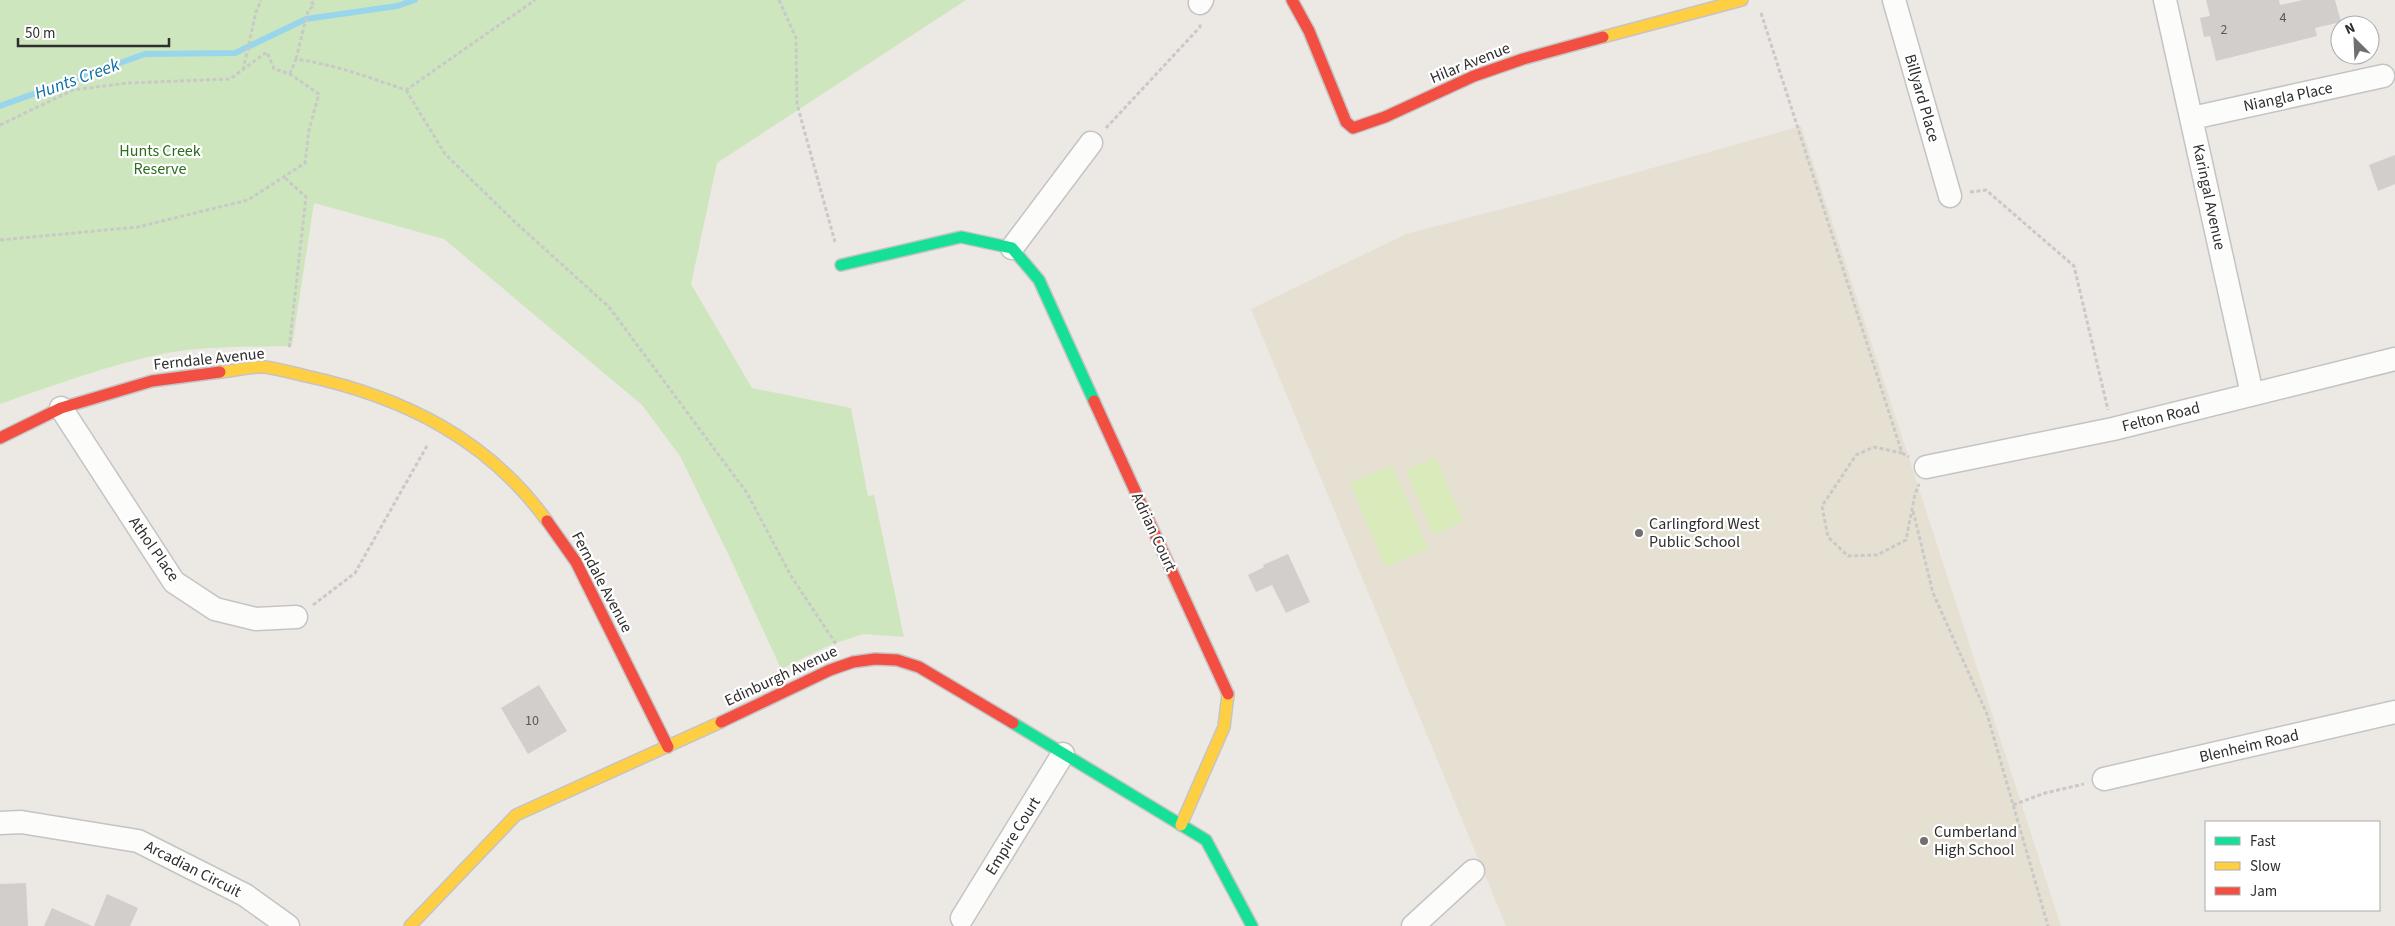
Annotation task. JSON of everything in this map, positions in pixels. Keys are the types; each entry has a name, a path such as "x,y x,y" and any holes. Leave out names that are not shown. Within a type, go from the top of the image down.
{"street":[{"name":"Hilar Avenue","path":"1292,0 1309,31 1346,122 1353,128 1385,117 1474,76 1523,59 1686,7 1742,0"},
{"name":"Billyard Place","path":"1894,0 1950,196"},
{"name":"Karingal Avenue","path":"2165,0 2252,394"},
{"name":"Niangla Place","path":"2192,118 2383,76"},
{"path":"841,265 961,237 1012,248 1092,144"},
{"name":"Adrian Court","path":"1012,248 1039,280 1228,693 1224,727 1182,825"},
{"name":"Felton Road","path":"1926,467 2113,429 2395,359"},
{"name":"Ferndale Avenue","path":"0,438 61,408 152,381 264,367 348,385 394,401 439,424 473,447 505,474 535,505 557,534 584,578 668,748"},
{"name":"Athol Place","path":"61,408 174,582 215,608 256,619 296,617"},
{"name":"Edinburgh Avenue","path":"410,926 516,814 668,748 846,663 870,658 905,661 919,667 1206,840 1252,926"},
{"name":"Blenheim Road","path":"2104,779 2395,712"},
{"name":"Empire Court","path":"962,918 1063,754"},
{"name":"Arcadian Circuit","path":"0,823 21,822 138,841 245,895 288,926"},
{"path":"1412,926 1473,870"}],"path":[{"path":"242,70 256,12 261,0"},
{"path":"290,74 296,59 308,11 314,5 310,0"},
{"path":"406,90 535,0"},
{"path":"779,0 796,38 797,104 841,265"},
{"path":"1092,144 1200,27 1201,2"},
{"path":"1760,9 1902,453 1874,447 1856,455 1822,506 1828,537 1848,556 1877,555 1906,540 1915,494 1926,467"},
{"path":"0,125 73,90 128,83 230,79 267,52 274,68 290,74 319,94 309,130 305,163 285,178 248,200 138,227 0,240"},
{"path":"296,59 334,65 406,90 445,154 516,223 609,307 747,493 791,576 827,628 846,663"},
{"path":"285,178 306,197 287,372"},
{"path":"1950,196 1986,190 2074,266 2113,429"},
{"path":"296,617 355,573 439,424"},
{"path":"1913,510 1933,593 1987,714 2048,926"},
{"path":"2013,805 2045,793 2104,779"}],"shaded area":[{"name":"Carlingford West Public School","path":"1801,126 2061,926 1506,926 1251,309 1406,234 1556,195"}],"green space":[{"name":"Hunts Creek Reserve","path":"0,0 966,0 717,163 691,284 752,388 851,408 868,496 874,495 904,637 863,634 830,645 781,669 732,562 680,456 642,405 444,239 314,203 292,346 214,348 167,353 104,369 0,404"},
{"path":"1436,457 1463,522 1433,535 1406,470"},
{"path":"1392,465 1428,549 1385,567 1350,483"}],"building":[{"path":"2206,0 2279,0 2280,5 2303,0 2335,0 2339,15 2330,15 2330,25 2315,28 2317,36 2216,61 2210,36 2204,37 2200,18 2210,16"},
{"path":"2395,155 2395,184 2378,191 2369,165"},
{"path":"1288,554 1310,602 1286,613 1272,585 1256,592 1248,575 1264,567 1263,565"},
{"path":"539,685 567,731 528,754 501,708"},
{"path":"26,883 28,926 0,926 0,884"},
{"path":"107,894 138,908 130,926 94,926"},
{"path":"52,908 92,926 44,926"}],"waterway":[{"name":"Hunts Creek","path":"0,106 145,54 235,53 306,19 397,6 415,0"}],"traffic: fast":[{"path":"841,265 961,237 1012,248 1039,280 1094,401"},
{"path":"1013,723 1206,840 1252,926"}],"traffic: slow":[{"path":"1603,37 1742,0"},
{"path":"220,372 265,367 342,385 409,409 441,426 470,445 498,467 524,492 547,521"},
{"path":"1181,825 1224,727 1228,694"},
{"path":"410,926 516,815 721,722"}],"traffic: jam":[{"path":"1292,0 1309,31 1346,122 1353,128 1385,117 1474,76 1523,59 1603,37"},
{"path":"0,438 61,408 152,381 220,372"},
{"path":"1094,401 1228,694"},
{"path":"547,521 576,562 668,747"},
{"path":"721,722 830,670 853,662 875,659 897,660 919,667 1013,723"}],"place":[{"name":"Carlingford West Public School","path":"1639,533"},
{"name":"Cumberland High School","path":"1924,841"}]}
